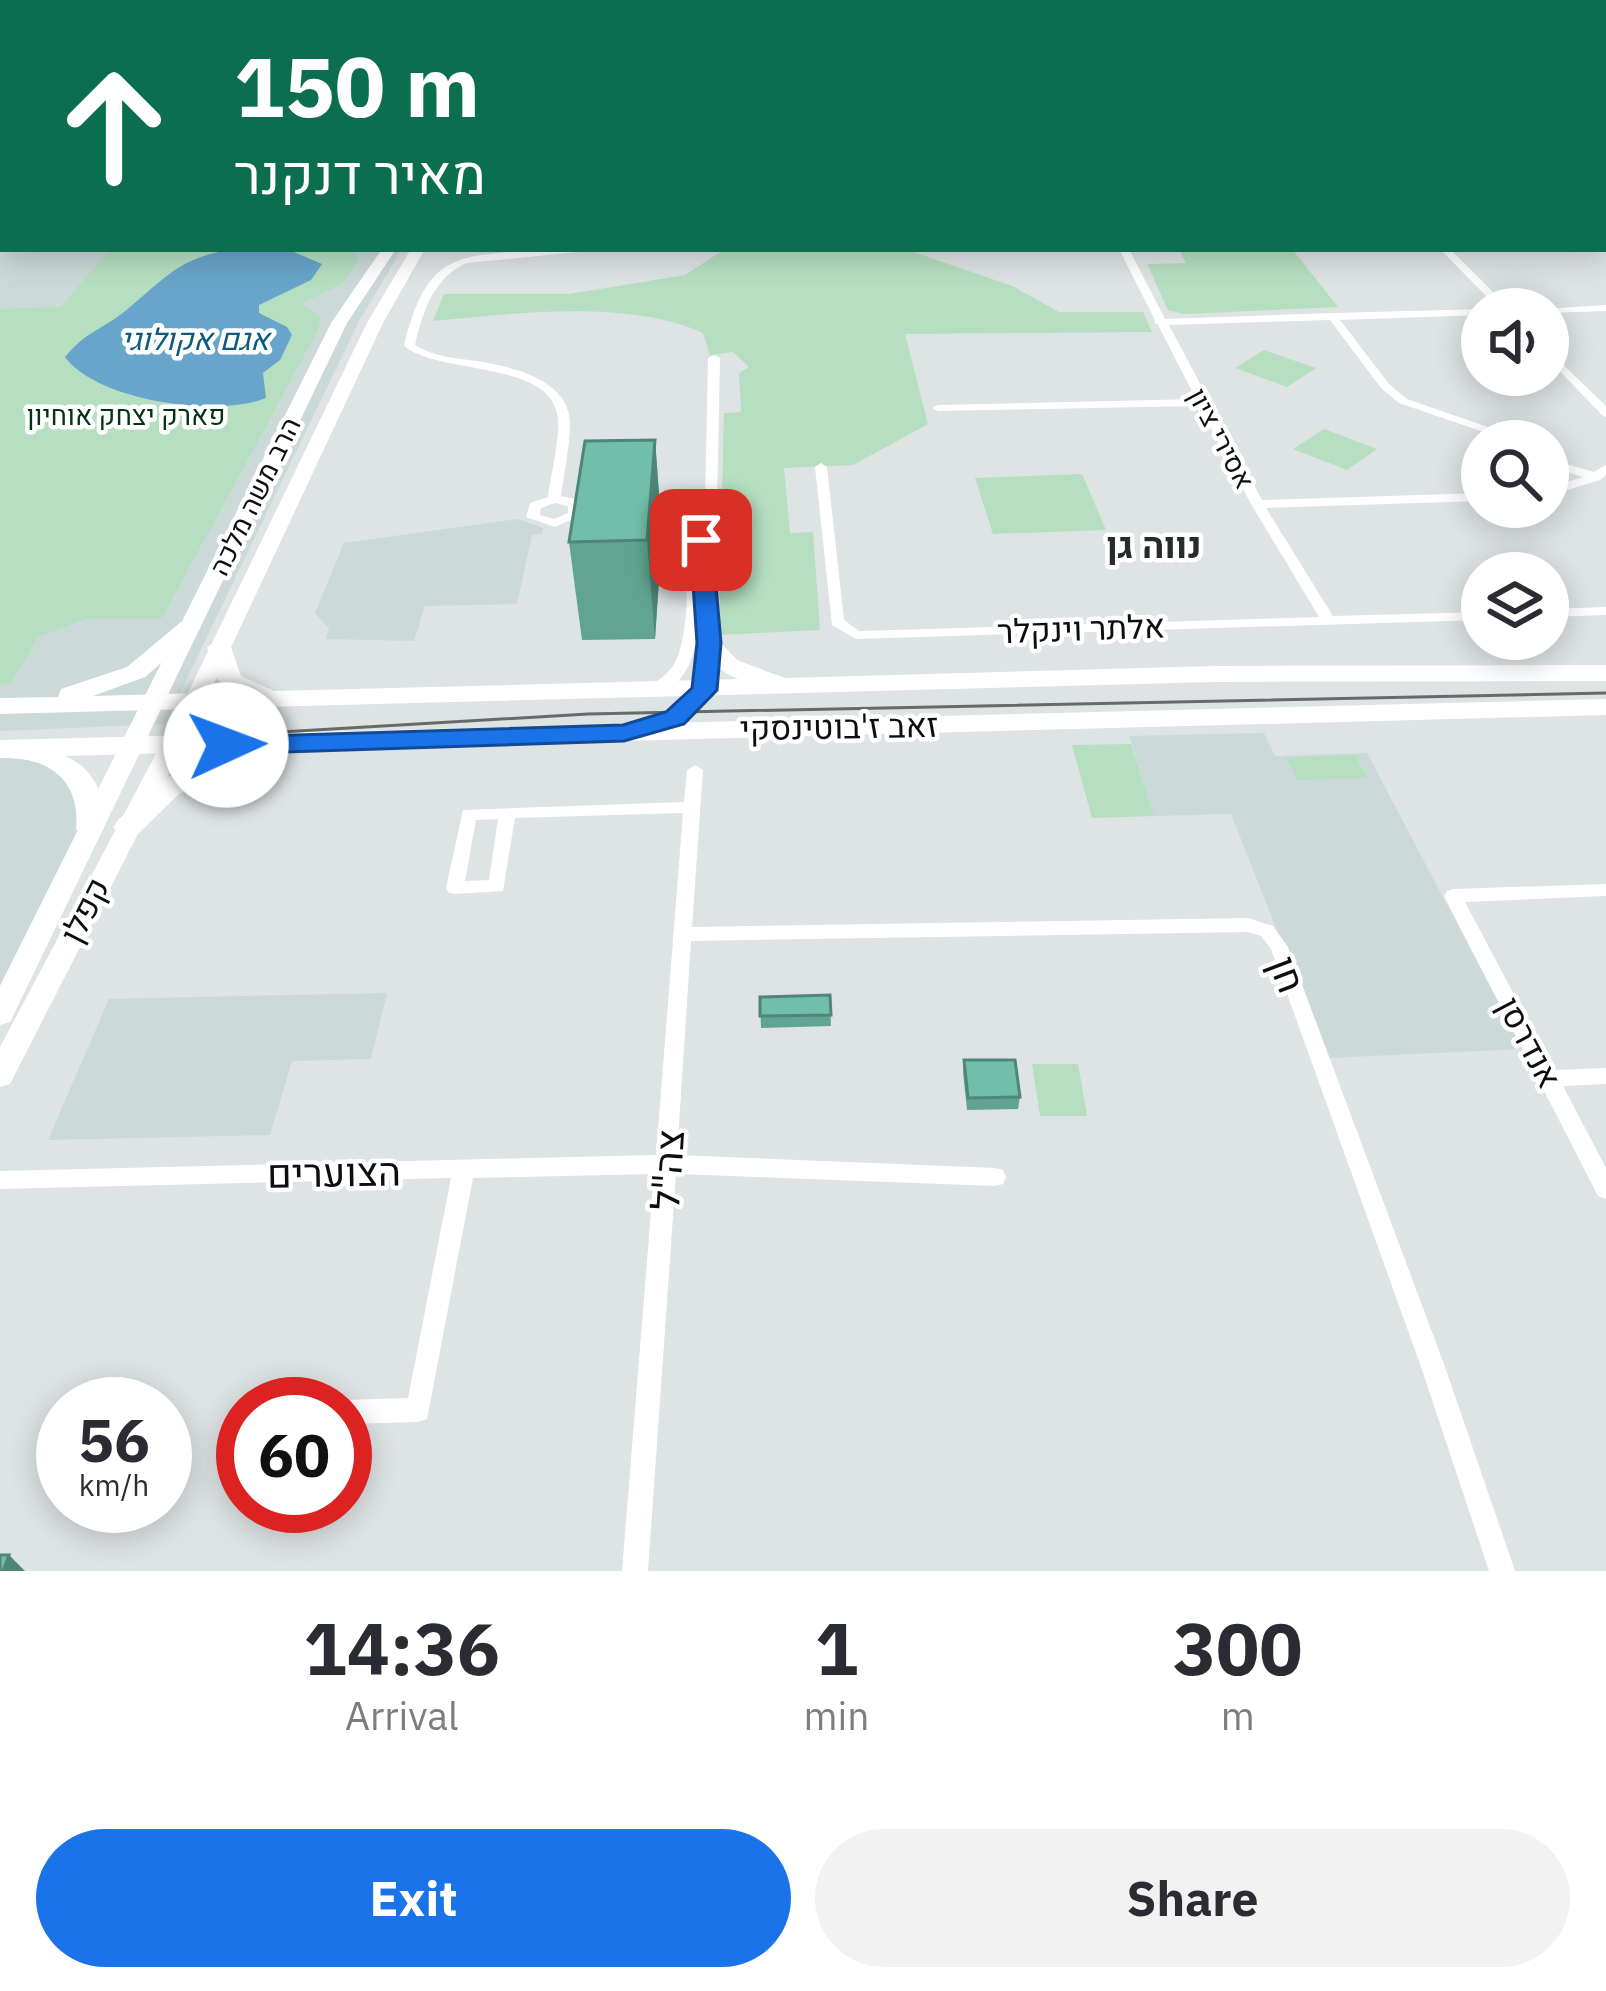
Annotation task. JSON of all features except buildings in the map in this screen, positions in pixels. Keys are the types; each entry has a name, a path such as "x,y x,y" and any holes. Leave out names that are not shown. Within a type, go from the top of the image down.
{"main road":[{"path":"1,706 74,694 116,681 151,662 189,627"},
{"path":"709,643 720,661 732,668 813,687"},
{"path":"219,647 230,680 256,694 292,700"},
{"name":"זאב ז'בוטינסקי","path":"1,706 1215,674 1606,673"},
{"name":"זאב ז'בוטינסקי","path":"5,749 1606,707"},
{"path":"128,828 168,789 205,764 250,745"},
{"path":"5,749 76,770 93,805 90,829"}],"street":[{"name":"הרב משה מלכה","path":"128,747 338,323 386,252"},
{"name":"הרב משה מלכה","path":"170,747 376,323 416,252"},
{"path":"547,252 464,260 448,266 416,314 409,346 421,355 508,368 559,400 564,421 554,499"},
{"name":"אסירי ציון","path":"1125,252 1257,504 1329,622"},
{"path":"1447,252 1475,288"},
{"path":"1569,309 1606,308"},
{"path":"1160,322 1461,309"},
{"path":"1332,316 1384,386 1403,401 1461,420"},
{"path":"711,506 687,500 658,512 693,526 713,518 714,358"},
{"path":"1569,375 1606,413"},
{"path":"938,408 1202,402"},
{"name":"אלתר וינקלר","path":"821,467 837,622 856,634 1461,617"},
{"path":"1569,467 1601,473"},
{"path":"1569,484 1601,473"},
{"path":"1257,504 1461,498"},
{"path":"554,499 581,511 555,523 533,517 535,506 554,499"},
{"path":"624,733 675,718 704,690 709,643 693,526"},
{"path":"652,691 680,670 692,637 693,526"},
{"path":"1569,612 1606,611"},
{"name":"קפלן","path":"0,1014 128,747"},
{"name":"קפלן","path":"0,1075 170,747"},
{"name":"צה\"ל","path":"635,1571 695,770"},
{"path":"507,814 497,886 455,888 469,814 692,807"},
{"name":"אנדרסן","path":"1606,890 1453,896 1606,1189"},
{"name":"חן","path":"682,934 1248,925 1267,931 1287,968 1502,1571"},
{"path":"1549,1078 1606,1076"},
{"name":"הצוערים","path":"0,1180 668,1164 995,1177"},
{"path":"372,1411 418,1410 464,1168"}],"shaded area":[{"name":"פארק יצחק אוחיון","path":"0,252 400,252 359,321 165,724 0,731"},
{"path":"518,519 543,528 542,534 532,535 517,604 425,606 414,641 326,639 329,629 315,613 344,543"},
{"path":"1264,733 1275,756 1367,753 1523,1049 1328,1058 1231,814 1154,816 1129,736"},
{"path":"0,757 35,761 76,781 82,828 0,985"},
{"path":"387,993 371,1059 292,1061 270,1135 48,1140 109,999"}],"green space":[{"name":"פארק יצחק אוחיון","path":"107,252 354,252 358,260 344,283 302,303 321,317 317,332 162,618 86,619 38,637 11,683 0,684 0,309 61,307"},
{"path":"720,252 914,252 1012,286 1059,312 1143,312 1152,332 905,334 928,424 853,465 784,468 790,533 813,532 820,630 719,635 724,413 741,412 739,373 749,367 733,352 710,355 703,333 641,316 571,311 433,321 444,294 569,294 685,275"},
{"path":"1180,252 1294,252 1338,307 1183,314 1168,310 1147,264 1186,263"},
{"path":"1264,350 1316,368 1287,387 1235,368"},
{"path":"1324,429 1377,449 1347,470 1293,449"},
{"path":"1082,474 1106,530 993,534 975,478"},
{"path":"1131,744 1154,816 1092,818 1072,745"},
{"path":"1355,755 1367,778 1297,780 1286,758"},
{"path":"1032,1064 1078,1064 1087,1116 1040,1116"}],"water":[{"name":"אגם אקולוגי","path":"217,252 294,252 322,264 311,280 259,305 259,313 287,327 292,335 280,360 263,373 266,398 219,406 130,395 103,385 65,357 174,270"}],"tram line":[{"path":"264,733 588,714 1606,693"}],"district":[{"name":"נווה גן","path":"1154,544"}],"route":[{"path":"226,745 624,733 675,718 689,710 704,690 709,643 701,540"}]}
